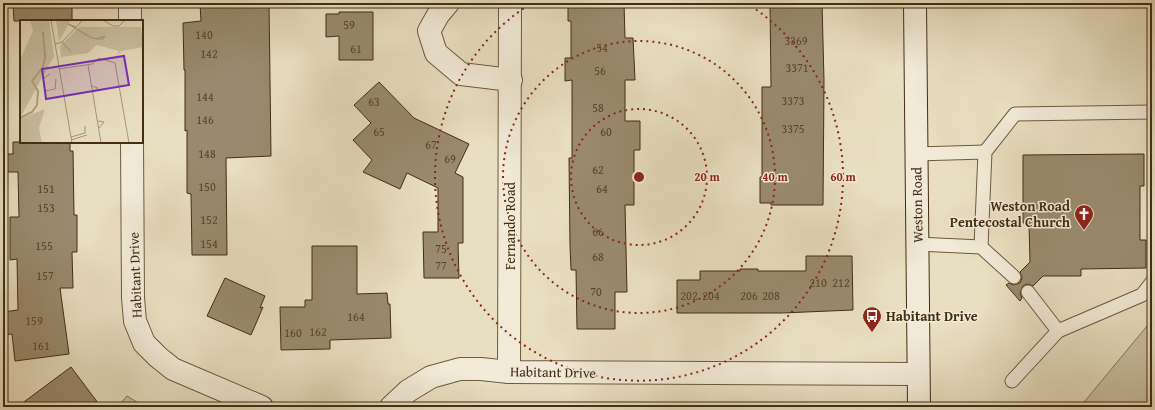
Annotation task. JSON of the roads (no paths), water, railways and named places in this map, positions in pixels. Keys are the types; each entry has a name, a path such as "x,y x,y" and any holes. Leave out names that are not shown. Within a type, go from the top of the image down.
{"street":[{"path":"130,3 130,20"},
{"path":"448,3 438,15 429,31 436,53 461,74 511,80"},
{"name":"Fernando Road","path":"509,372 511,80 510,3"},
{"name":"Weston Road","path":"915,3 919,407"},
{"name":"Habitant Drive","path":"132,143 133,298 135,321 144,343 173,369 262,407"},
{"name":"Habitant Drive","path":"391,407 408,391 431,377 460,369 481,369 509,372 918,374"}],"lane":[{"path":"981,247 985,152 1015,114 1152,112"},
{"path":"916,154 985,152"},
{"path":"917,244 981,247 1014,278"},
{"path":"1012,381 1058,332 1142,295 1152,282"},
{"path":"1028,292 1058,332"}],"place":[{"name":"Weston Road Pentecostal Church","path":"1084,231"},
{"name":"Habitant Drive","path":"872,333"}]}
